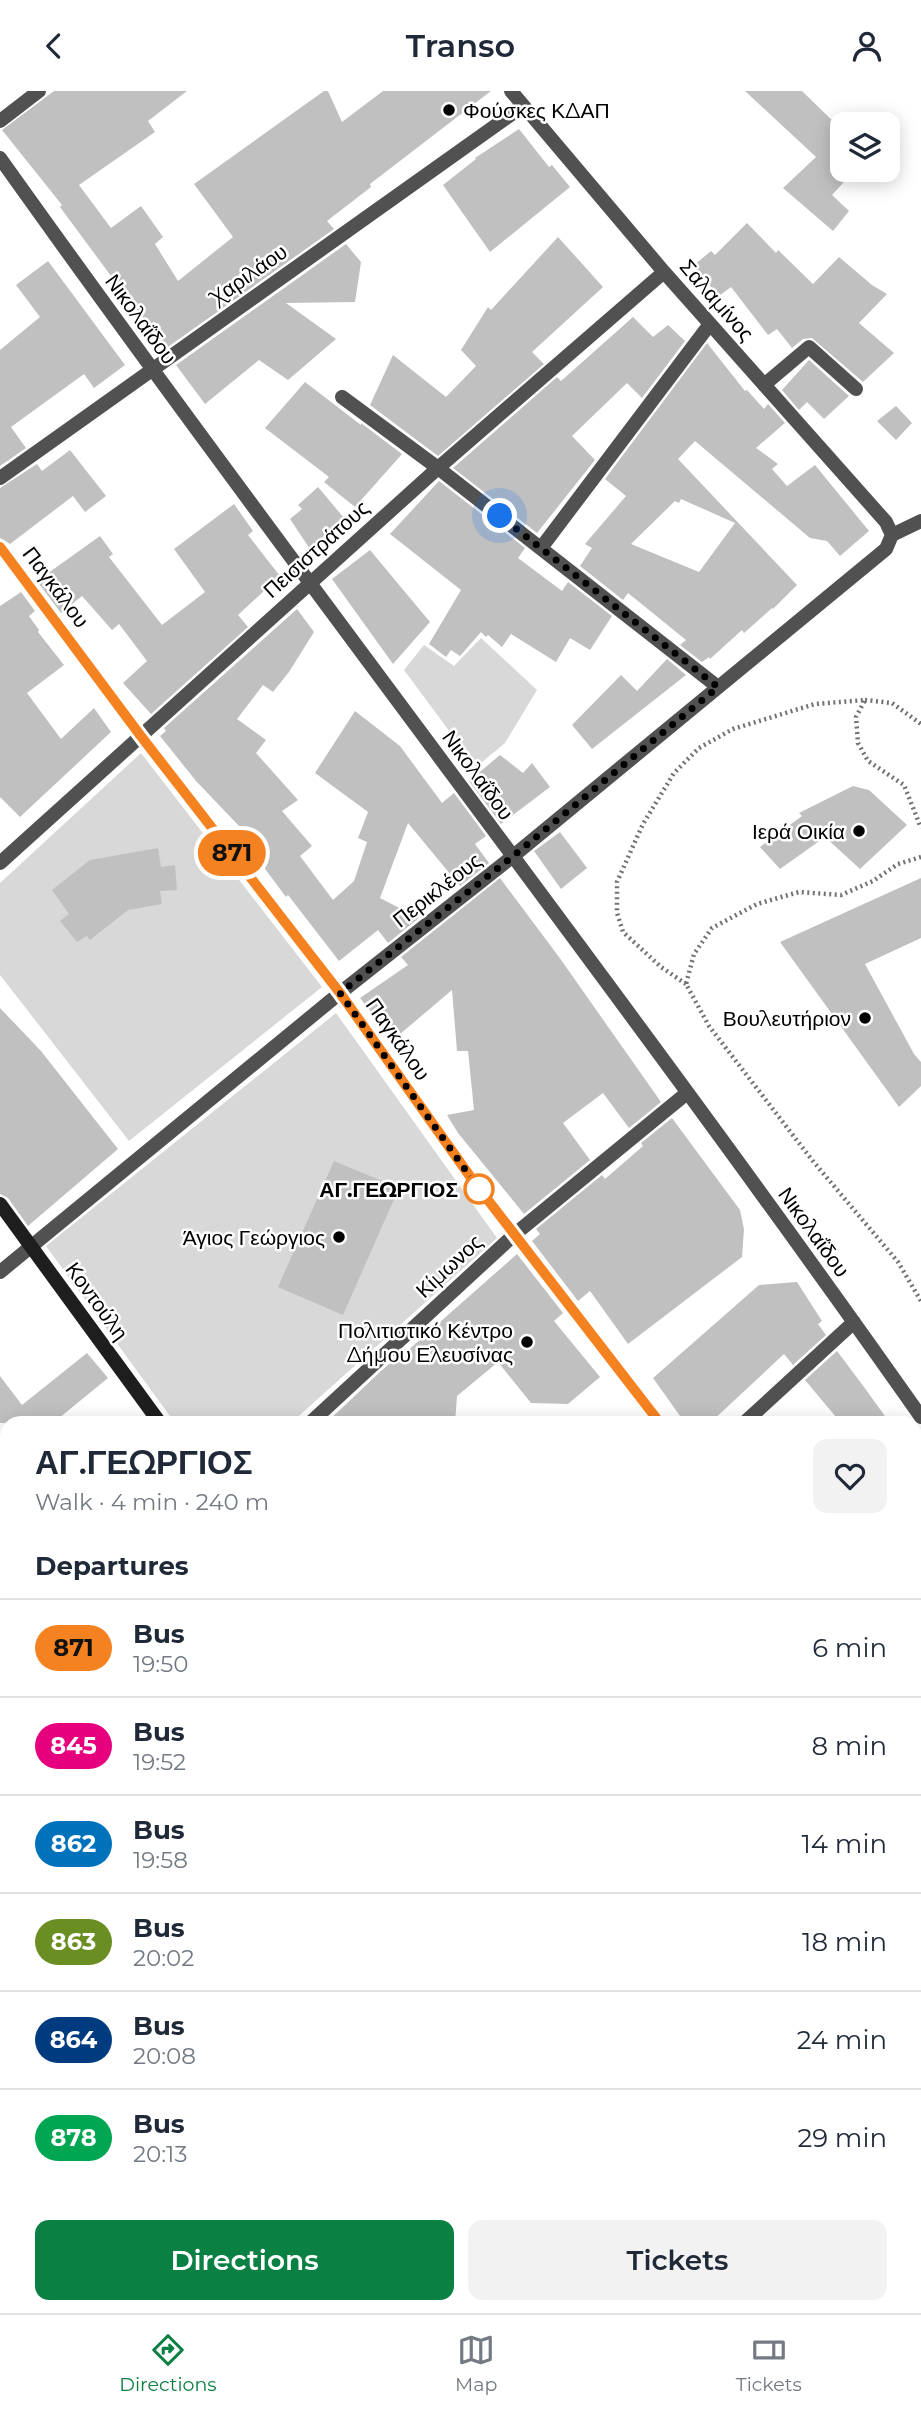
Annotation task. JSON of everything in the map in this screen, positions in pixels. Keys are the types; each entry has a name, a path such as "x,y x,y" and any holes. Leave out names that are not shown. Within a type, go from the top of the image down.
{"main road":[{"name":"Παγκάλου","path":"0,547 140,735 340,993 474,1182 655,1416"},
{"name":"Κοντούλη","path":"0,1204 155,1416"}],"street":[{"path":"0,121 39,91"},
{"name":"Σαλαμίνος","path":"511,91 664,272 886,522 891,535"},
{"name":"Χαριλάου","path":"0,478 523,106"},
{"name":"Νικολαΐδου","path":"0,158 150,369 311,582 687,1093 920,1416"},
{"name":"Πεισιστράτους","path":"0,863 438,468 664,272"},
{"path":"541,548 710,324"},
{"path":"764,385 809,347 856,389"},
{"path":"342,397 438,468 718,687"},
{"path":"891,535 921,521"},
{"name":"Περικλέους","path":"0,1272 340,993 512,857 886,549 891,535"},
{"name":"Κίμωνος","path":"318,1416 515,1234 687,1093"},
{"path":"752,1416 854,1322"}],"path":[{"path":"921,724 892,703 865,700 815,704 733,729 699,748 674,773 643,824 617,882 617,913 622,932 661,967 686,984 709,1026 812,1160 898,1262 921,1301"},
{"path":"865,700 856,717 858,743 869,761 904,785 921,828"},
{"path":"686,984 694,954 712,928 757,904 799,893 841,895 873,881 898,864 921,857"}],"shaded area":[{"path":"481,638 537,690 505,743 476,767 404,670 424,645 454,666"},
{"path":"141,753 322,987 129,1141 0,975 0,883"},
{"path":"336,1013 497,1238 299,1416 170,1416 46,1246"}],"building":[{"path":"54,91 187,91 148,121 155,132 79,185 111,228 141,206 163,237 155,244 178,281 233,237 194,184 324,91 328,91 342,122 383,91 491,91 370,184 371,187 327,221 334,229 165,349 60,207 62,205 2,130"},
{"path":"745,91 802,91 830,118 830,182 844,182 832,195 849,211 833,231 783,188 816,157"},
{"path":"519,129 549,167 552,165 570,187 490,252 443,185 475,158"},
{"path":"747,223 776,253 778,250 813,284 839,257 887,294 859,323 894,353 863,382 812,338 803,339 792,348 777,329 768,335 731,287 719,296 693,266 711,251 715,255"},
{"path":"558,237 603,287 532,352 544,364 438,456 370,405 393,355 446,397 476,366 461,350 488,307 491,310"},
{"path":"346,244 361,262 355,302 286,303 336,339 288,380 259,360 205,404 176,365"},
{"path":"48,261 125,365 94,388 84,374 11,427 26,448 0,466 0,350 40,317 16,285"},
{"path":"633,317 653,337 668,325 685,341 642,398 627,383 572,436 595,460 537,533 453,468 557,377 561,381"},
{"path":"707,343 745,391 747,390 764,409 768,404 785,423 756,448 778,464 772,469 787,486 815,465 869,531 840,556 827,541 810,538 695,441 678,459 797,585 744,633 742,630 710,659 709,657 702,662 680,645 686,640 628,593 623,600 580,566 592,548 585,544 626,496 605,479","holes":["681,499 735,523 699,572 631,544 675,501 679,503"]},
{"path":"809,360 849,396 824,419 807,402 799,410 782,390"},
{"path":"305,382 402,454 355,507 324,482 329,477 265,428"},
{"path":"896,406 912,423 896,440 877,421"},
{"path":"70,450 106,496 85,512 73,496 10,544 0,538 0,488 37,464 42,471"},
{"path":"439,481 525,548 518,558 562,591 568,582 612,616 590,650 570,638 556,662 511,634 502,647 481,632 460,656 451,650 446,657 429,644 461,590 390,534"},
{"path":"318,487 344,518 310,549 290,519 302,509 298,505"},
{"path":"234,504 253,531 248,535 280,576 238,615 248,627 151,714 123,683 147,661 119,624 112,630 82,596 61,613 37,581 100,536 113,554 109,557 162,625 205,592 174,549"},
{"path":"370,550 430,622 393,664 332,579"},
{"path":"21,592 35,611 29,616 38,632 64,665 27,693 61,739 94,708 111,732 20,817 0,797 0,606"},
{"path":"297,609 314,632 273,692 263,685 237,719 266,740 256,753 298,800 282,811 312,846 300,856 333,900 354,881 367,842 358,838 368,812 315,773 355,711 400,746 442,803 454,793 486,836 475,844 489,863 460,886 408,823 380,898 419,918 388,943 378,930 339,961 235,829 239,826 196,781 160,736 166,731 164,728"},
{"path":"667,659 686,675 592,749 572,725 621,675 637,691"},
{"path":"500,755 523,773 532,763 550,787 501,824 469,781"},
{"name":"Ιερά Οικία","path":"853,786 869,790 907,825 860,869 825,837 780,869 760,847 802,816 799,813"},
{"path":"560,832 587,868 561,889 534,851"},
{"path":"158,848 161,867 175,865 177,890 160,891 162,904 128,910 90,940 87,936 77,942 60,921 69,914 52,890 90,860"},
{"path":"500,878 661,1102 629,1128 603,1093 563,1123 590,1160 524,1214 458,1133 447,1115 474,1110 468,1051 457,1051 452,990 393,1040 360,998 408,965 401,957"},
{"name":"Βουλευτήριον","path":"921,878 921,938 865,964 914,1054 921,1062 921,1086 899,1107 780,942"},
{"path":"0,1008 41,1051 118,1149 28,1226 8,1198 0,1194"},
{"path":"672,1118 740,1210 744,1229 742,1257 628,1344 590,1291 578,1301 532,1241 540,1234 536,1229 602,1175 605,1179 643,1146 641,1143"},
{"name":"Άγιος Γεώργιος","path":"334,1161 399,1188 343,1315 278,1287"},
{"path":"517,1254 563,1313 554,1321 600,1377 568,1404 531,1403 498,1362 457,1396 456,1416 333,1416 381,1371 396,1358 397,1360"},
{"path":"797,1282 822,1321 818,1324 826,1335 793,1365 784,1354 718,1416 680,1416 653,1378 759,1285"},
{"path":"837,1351 885,1416 835,1416 805,1380"},
{"path":"87,1353 108,1378 62,1416 0,1416 0,1376 22,1405"}],"bus line":[{"name":"871","path":"0,547 140,735 340,993 474,1182 655,1416"}],"place":[{"name":"Φούσκες ΚΔΑΠ","path":"449,110"},
{"name":"Ιερά Οικία","path":"859,831"},
{"name":"Βουλευτήριον","path":"865,1018"},
{"name":"ΑΓ.ΓΕΩΡΓΙΟΣ","path":"479,1189"},
{"name":"Άγιος Γεώργιος","path":"339,1237"},
{"name":"Πολιτιστικό Κέντρο Δήμου Ελευσίνας","path":"527,1342"}],"route":[{"path":"479,1189 340,993 512,857 718,687 500,516"}]}
